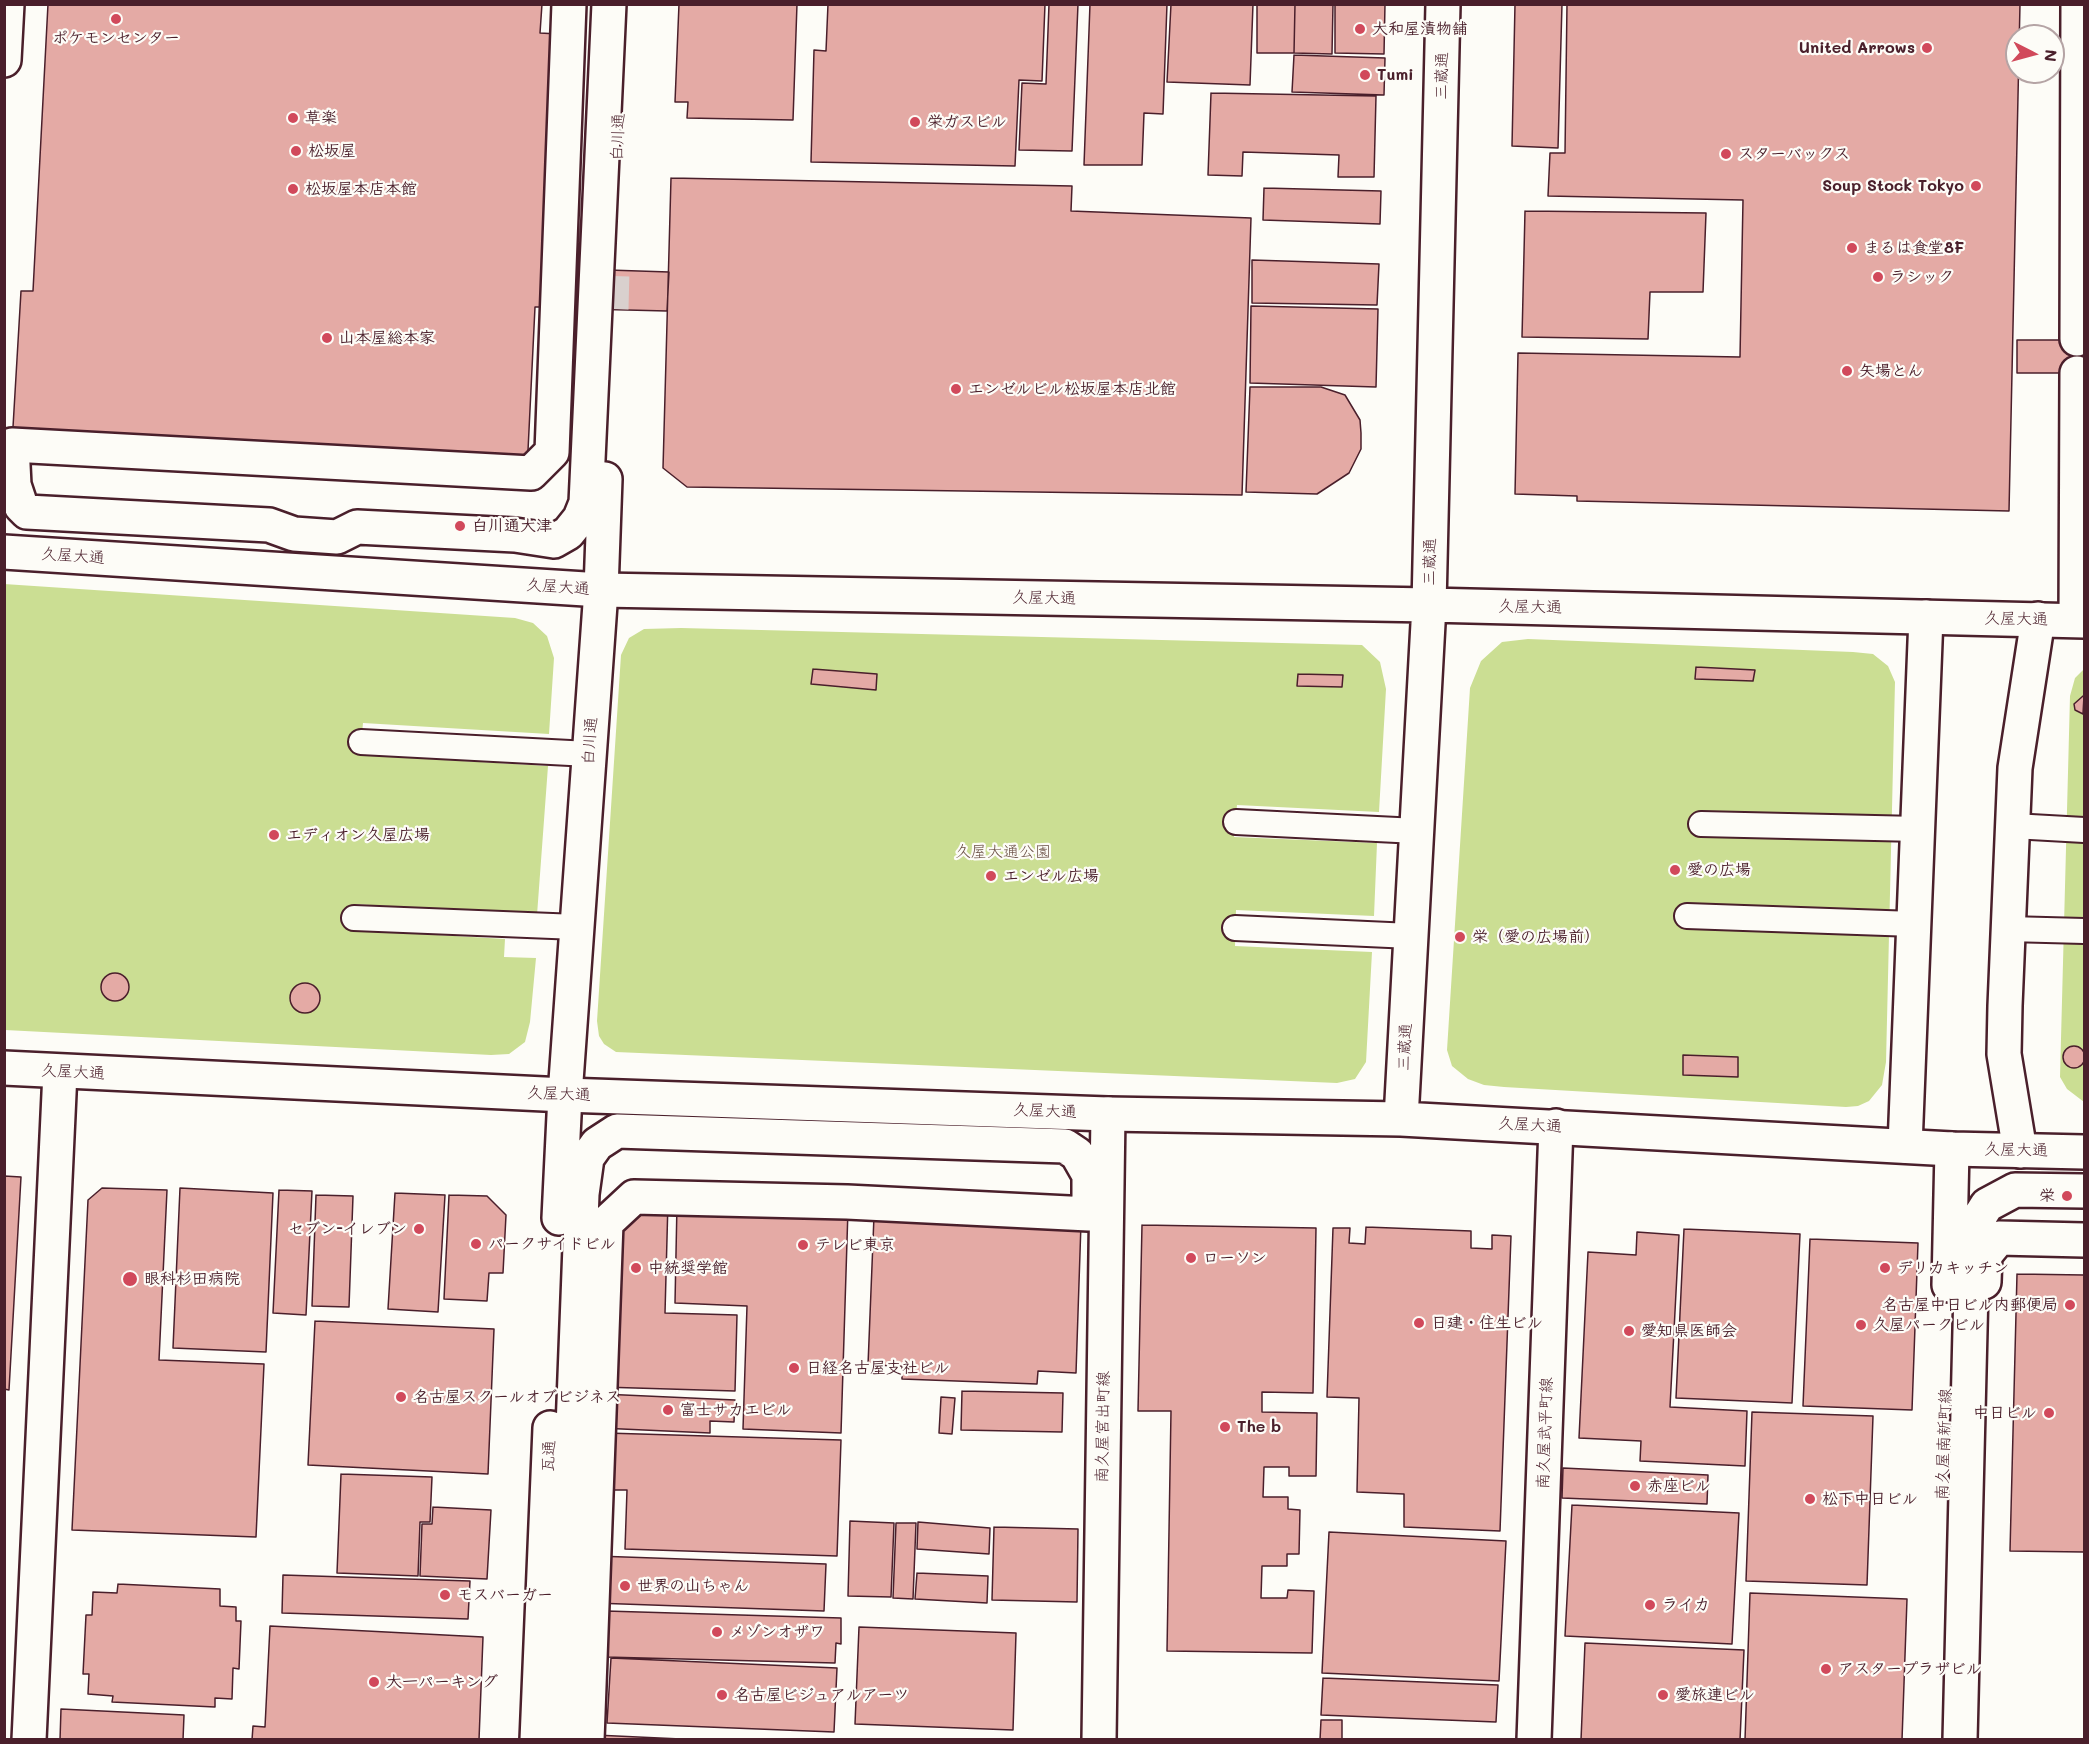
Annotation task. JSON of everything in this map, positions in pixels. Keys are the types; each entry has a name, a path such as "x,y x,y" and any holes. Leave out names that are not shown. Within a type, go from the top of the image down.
{"street":[{"path":"4,60 8,4"},
{"path":"569,4 552,452 531,473 12,445 14,485 21,506 27,512 269,525 294,534 337,537 357,527 515,535 554,541 568,533 580,519 586,503 609,4"},
{"name":"白川通","path":"613,270 623,4"},
{"name":"三蔵通","path":"1401,1119 1429,605 1443,4"},
{"path":"2077,339 2078,4"},
{"name":"白川通","path":"561,1172 601,590 612,309"},
{"path":"2077,373 2080,621"},
{"name":"久屋大通","path":"4,552 601,590 1429,605 2080,621"},
{"path":"1905,1146 1926,617"},
{"path":"2020,1151 2004,1054 2008,929 2015,768 2038,619"},
{"name":"久屋大通","path":"4,1068 565,1095 1108,1114 1401,1119 1952,1149 2085,1152"},
{"path":"28,1740 60,1072"},
{"name":"南久屋宮出町線","path":"1099,1740 1108,1114"},
{"name":"南久屋武平町線","path":"1534,1740 1556,1126"},
{"path":"561,1740 582,1194 587,1158 597,1144 617,1131 1065,1146 1077,1154 1089,1175 1089,1214 847,1202 633,1197 606,1223 587,1740"},
{"name":"南久屋南新町線","path":"1936,1740 1952,1149"},
{"name":"瓦通","path":"537,1740 561,1172"},
{"path":"1960,1740 1972,1248 1975,1224 1987,1205 2015,1190 2085,1191"},
{"path":"1970,1740 1985,1254 1999,1238 2085,1240"}],"lane":[{"path":"361,742 589,754"},
{"path":"1236,822 1417,831"},
{"path":"1701,824 1918,829"},
{"path":"2013,826 2085,830"},
{"path":"1687,916 1914,924"},
{"path":"354,918 577,927"},
{"path":"1235,928 1412,936"},
{"path":"2008,929 2085,931"}],"green space":[{"name":"エディオン久屋広場","path":"4,584 515,618 533,623 547,636 554,658 549,734 363,723 360,755 548,766 537,915 355,904 353,930 505,939 504,957 536,958 530,1022 525,1042 509,1054 491,1055 5,1030"},
{"name":"久屋大通公園","path":"681,628 1362,645 1380,662 1386,689 1379,812 1237,805 1234,837 1377,843 1374,916 1236,910 1235,946 1372,952 1366,1062 1355,1079 1337,1083 616,1052 604,1044 599,1036 597,1021 621,655 629,638 644,629"},
{"name":"愛の広場","path":"1528,639 1853,652 1873,654 1888,666 1895,682 1886,1062 1882,1085 1869,1101 1858,1106 1846,1107 1504,1087 1484,1085 1468,1079 1452,1066 1447,1050 1470,688 1481,661 1502,642"},
{"path":"2084,669 2084,1102 2067,1089 2060,1077 2070,696 2075,678"}],"building":[{"name":"松坂屋","path":"48,4 542,4 540,33 558,34 544,307 535,307 527,471 12,444 21,291 33,291"},
{"path":"679,4 797,4 793,120 687,118 688,102 675,102"},
{"name":"栄ガスビル","path":"828,4 1045,4 1042,81 1019,80 1015,166 811,162 814,50 826,51"},
{"path":"1049,4 1078,4 1072,151 1019,150 1022,83 1046,84"},
{"path":"1090,4 1167,4 1163,114 1144,113 1142,165 1084,165"},
{"path":"1171,4 1253,4 1250,85 1167,82"},
{"path":"1257,4 1295,4 1294,53 1257,53"},
{"path":"1295,4 1333,4 1332,54 1294,53"},
{"name":"大和屋漬物舗","path":"1335,4 1385,4 1384,54 1335,53"},
{"path":"1515,4 1562,4 1558,148 1512,146"},
{"name":"ラシック","path":"1567,4 2020,4 2020,24 2005,24 2005,84 2018,84 2009,511 1577,501 1577,496 1515,494 1518,353 1740,357 1743,200 1548,196 1550,153 1565,153"},
{"path":"1294,55 1385,58 1384,95 1292,92"},
{"path":"1211,93 1376,96 1374,177 1338,177 1339,155 1243,152 1242,176 1208,175"},
{"name":"エンゼルビル松坂屋本店北館","path":"671,178 1072,186 1071,211 1251,218 1242,495 687,487 663,468"},
{"path":"1264,188 1381,191 1380,224 1263,220"},
{"path":"1525,211 1706,213 1703,292 1650,292 1648,339 1522,337"},
{"path":"1252,260 1379,264 1377,305 1252,303"},
{"path":"548,268 669,272 667,311 547,308"},
{"path":"1251,306 1378,309 1376,387 1250,383"},
{"path":"2017,340 2084,340 2084,373 2017,373"},
{"path":"1250,387 1321,387 1345,395 1360,420 1361,433 1361,449 1349,473 1317,494 1246,492"},
{"path":"1696,667 1755,670 1753,681 1695,679"},
{"path":"813,669 877,674 876,690 811,684"},
{"path":"1298,674 1343,675 1342,687 1297,686"},
{"path":"2083,696 2083,714 2075,710 2074,704"},
{"path":"115,973 125,977 129,987 125,997 115,1001 105,997 101,987 105,977"},
{"path":"305,983 316,987 320,998 316,1009 305,1013 294,1009 290,998 294,987"},
{"path":"2074,1046 2082,1049 2085,1057 2082,1065 2074,1068 2066,1065 2063,1057 2066,1049"},
{"path":"1683,1055 1738,1057 1738,1077 1683,1075"},
{"path":"4,1176 21,1177 9,1390 4,1389"},
{"path":"102,1188 167,1190 159,1360 264,1364 256,1537 72,1530 88,1200"},
{"path":"180,1188 273,1193 266,1352 173,1348"},
{"path":"279,1190 312,1191 306,1315 273,1313"},
{"path":"395,1193 445,1195 438,1312 388,1309"},
{"path":"316,1195 353,1196 349,1307 312,1306"},
{"name":"パークサイドビル","path":"449,1195 487,1196 506,1215 503,1273 489,1273 487,1301 444,1299"},
{"name":"中統奨学館","path":"668,1201 665,1313 737,1315 735,1391 602,1387 608,1224"},
{"name":"日経名古屋支社ビル","path":"677,1204 848,1209 841,1433 743,1429 747,1306 675,1303"},
{"path":"874,1216 1081,1223 1076,1373 1038,1371 1037,1384 902,1379 902,1366 868,1365"},
{"path":"1142,1225 1316,1228 1313,1393 1262,1392 1262,1412 1317,1413 1316,1476 1289,1476 1289,1467 1264,1467 1263,1497 1288,1497 1288,1509 1300,1510 1299,1554 1287,1554 1287,1566 1262,1566 1261,1598 1287,1598 1288,1590 1314,1591 1312,1653 1167,1651 1171,1411 1138,1411"},
{"name":"日建・住生ビル","path":"1366,1227 1471,1231 1471,1248 1492,1249 1492,1235 1511,1236 1500,1531 1404,1527 1404,1494 1357,1492 1359,1398 1327,1397 1333,1228 1350,1228 1349,1243 1365,1244"},
{"path":"1684,1229 1800,1234 1792,1403 1676,1398"},
{"name":"愛知県医師会","path":"1637,1232 1679,1235 1670,1407 1747,1411 1745,1466 1640,1461 1641,1441 1579,1438 1588,1252 1636,1255"},
{"name":"久屋パークビル","path":"1810,1239 1918,1243 1912,1410 1803,1406"},
{"name":"中日ビル","path":"2017,1274 2084,1275 2084,1552 2010,1551"},
{"name":"名古屋スクールオブビジネス","path":"315,1321 494,1329 488,1474 308,1465"},
{"path":"962,1391 1063,1393 1062,1432 961,1430"},
{"name":"富士サカエビル","path":"602,1394 735,1400 734,1422 710,1421 710,1433 600,1428"},
{"path":"941,1397 955,1398 952,1434 939,1433"},
{"name":"松下中日ビル","path":"1752,1412 1873,1416 1867,1585 1746,1581"},
{"path":"606,1433 841,1440 837,1556 625,1549 627,1490 604,1490"},
{"name":"赤座ビル","path":"1563,1468 1708,1475 1707,1504 1562,1498"},
{"path":"341,1474 432,1477 430,1522 420,1522 418,1576 337,1573"},
{"name":"ライカ","path":"1572,1505 1739,1513 1732,1644 1565,1636"},
{"path":"433,1507 491,1510 487,1579 420,1576 422,1524 432,1524"},
{"path":"850,1521 894,1523 891,1597 848,1596"},
{"path":"918,1522 990,1528 989,1554 917,1549"},
{"path":"896,1523 916,1523 913,1599 893,1598"},
{"path":"994,1527 1078,1529 1077,1602 992,1600"},
{"path":"1329,1532 1506,1541 1499,1681 1322,1673"},
{"path":"596,1556 826,1564 824,1611 594,1603"},
{"path":"917,1573 988,1576 987,1603 915,1599"},
{"path":"283,1575 470,1581 468,1619 282,1613"},
{"path":"118,1584 220,1589 220,1606 236,1607 236,1621 241,1621 239,1669 233,1668 232,1699 215,1698 215,1707 112,1702 113,1696 88,1694 89,1674 83,1674 86,1615 92,1615 93,1592 117,1593"},
{"name":"アスタープラザビル","path":"1750,1593 1907,1599 1902,1740 1745,1740"},
{"name":"メゾンオザワ","path":"606,1611 841,1618 841,1644 836,1643 835,1663 605,1657"},
{"name":"大一パーキング","path":"270,1626 483,1637 479,1740 252,1740 253,1726 265,1727"},
{"path":"859,1627 1016,1633 1013,1730 855,1724"},
{"name":"愛旅連ビル","path":"1585,1643 1744,1650 1740,1740 1581,1740"},
{"name":"名古屋ビジュアルアーツ","path":"611,1658 837,1668 834,1732 607,1723"},
{"path":"1323,1678 1498,1685 1496,1722 1321,1715"},
{"path":"61,1709 184,1715 183,1740 60,1740"},
{"path":"1321,1720 1342,1720 1342,1740 1320,1740"},
{"path":"595,1735 681,1739 681,1740 595,1740"}],"tunnel":[{"path":"612,309 613,270"}],"place":[{"name":"ポケモンセンター","path":"116,19"},
{"name":"大和屋漬物舗","path":"1360,29"},
{"name":"United Arrows","path":"1927,48"},
{"name":"Tumi","path":"1365,75"},
{"name":"草楽","path":"293,118"},
{"name":"栄ガスビル","path":"915,122"},
{"name":"松坂屋","path":"296,151"},
{"name":"スターバックス","path":"1726,154"},
{"name":"Soup Stock Tokyo","path":"1976,186"},
{"name":"松坂屋本店本館","path":"293,189"},
{"name":"まるは食堂8F","path":"1852,248"},
{"name":"ラシック","path":"1878,277"},
{"name":"山本屋総本家","path":"327,338"},
{"name":"矢場とん","path":"1847,371"},
{"name":"エンゼルビル松坂屋本店北館","path":"956,389"},
{"name":"白川通大津","path":"460,526"},
{"name":"エディオン久屋広場","path":"274,835"},
{"name":"愛の広場","path":"1675,870"},
{"name":"エンゼル広場","path":"991,876"},
{"name":"栄（愛の広場前）","path":"1460,937"},
{"name":"栄","path":"2067,1196"},
{"name":"セブン-イレブン","path":"419,1229"},
{"name":"パークサイドビル","path":"476,1244"},
{"name":"テレビ東京","path":"803,1245"},
{"name":"ローソン","path":"1191,1258"},
{"name":"中統奨学館","path":"636,1268"},
{"name":"デリカキッチン","path":"1885,1268"},
{"name":"眼科杉田病院","path":"130,1279"},
{"name":"名古屋中日ビル内郵便局","path":"2070,1305"},
{"name":"日建・住生ビル","path":"1419,1323"},
{"name":"久屋パークビル","path":"1861,1325"},
{"name":"愛知県医師会","path":"1629,1331"},
{"name":"日経名古屋支社ビル","path":"794,1368"},
{"name":"名古屋スクールオブビジネス","path":"401,1397"},
{"name":"富士サカエビル","path":"668,1410"},
{"name":"中日ビル","path":"2049,1413"},
{"name":"The b","path":"1225,1427"},
{"name":"赤座ビル","path":"1635,1486"},
{"name":"松下中日ビル","path":"1810,1499"},
{"name":"世界の山ちゃん","path":"625,1586"},
{"name":"モスバーガー","path":"445,1595"},
{"name":"ライカ","path":"1650,1605"},
{"name":"メゾンオザワ","path":"717,1632"},
{"name":"アスタープラザビル","path":"1826,1669"},
{"name":"大一パーキング","path":"374,1682"},
{"name":"名古屋ビジュアルアーツ","path":"722,1695"},
{"name":"愛旅連ビル","path":"1663,1695"}]}
